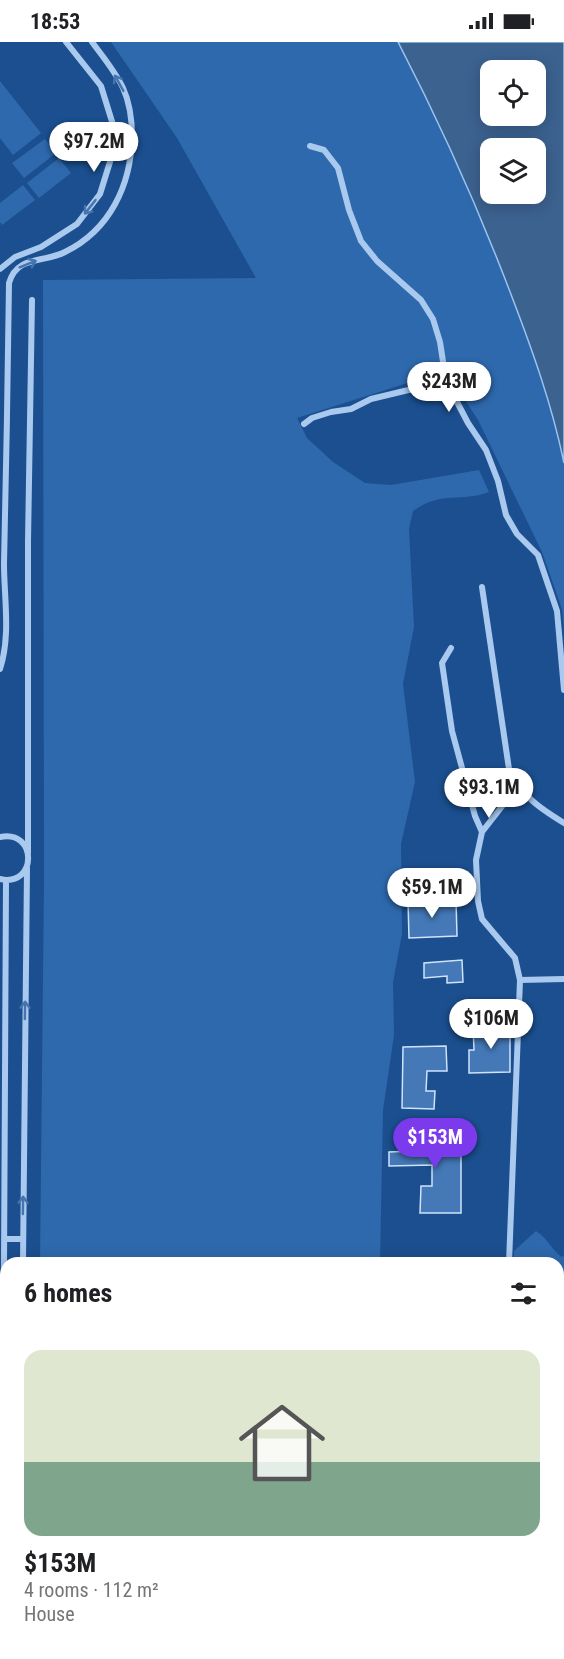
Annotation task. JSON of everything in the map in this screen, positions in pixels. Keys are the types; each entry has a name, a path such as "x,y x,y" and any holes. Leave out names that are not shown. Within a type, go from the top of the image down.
{"street":[{"path":"0,269 15,257 41,247 77,224 100,194 114,149 114,128 101,86 66,42"},
{"path":"0,669 5,627 9,283 13,272 25,263 65,253 94,234 112,212 126,183 132,158 129,104 123,87 92,42"},
{"path":"310,146 324,150 338,168 361,242 377,261 421,300 433,319 440,342 446,381 468,423 486,450 498,482 506,515 517,534 538,555 557,611 564,690"},
{"path":"23,1257 32,300"},
{"path":"304,424 312,418 351,409 371,399 446,381"},
{"path":"483,587 509,769 518,786 535,805 564,823"},
{"path":"451,648 442,663 450,720 474,816 482,832"},
{"path":"509,1257 520,980 515,958 483,919 478,901 476,860 482,832 518,786"},
{"path":"0,837 14,837 20,840 28,853"},
{"path":"4,1257 3,880 17,878 27,868"},
{"path":"520,980 564,979"},
{"path":"4,1239 23,1239"}],"shaded area":[{"path":"111,42 398,42 460,169 501,267 541,375 556,425 564,463 564,628 562,609 542,552 478,420 447,372 439,367 417,380 297,418 307,438 333,462 365,483 391,485 479,470 489,492 469,497 442,499 423,505 413,511 409,529 414,627 403,684 415,782 401,844 402,934 393,982 394,1035 383,1110 380,1257 40,1257 44,880 43,280 256,278 177,138"},
{"path":"398,42 564,42 564,463 554,420 512,297 459,168"},
{"path":"0,81 41,133 13,155 0,138"},
{"path":"45,139 56,153 24,178 12,163"},
{"path":"59,158 71,173 39,198 27,183"},
{"path":"23,185 35,200 2,225 0,203"},
{"path":"536,1231 562,1257 514,1257 514,1251"}],"building":[{"path":"456,900 457,936 409,938 408,901"},
{"path":"462,960 463,982 447,983 447,976 424,978 424,963"},
{"path":"510,1025 510,1072 469,1073 469,1050 474,1050 473,1026"},
{"path":"446,1046 447,1071 427,1071 426,1091 435,1091 434,1109 402,1108 403,1047"},
{"path":"432,1124 451,1124 451,1151 461,1151 461,1213 420,1213 421,1186 432,1186 432,1165 389,1166 389,1152 414,1151 414,1129 432,1129"}]}
